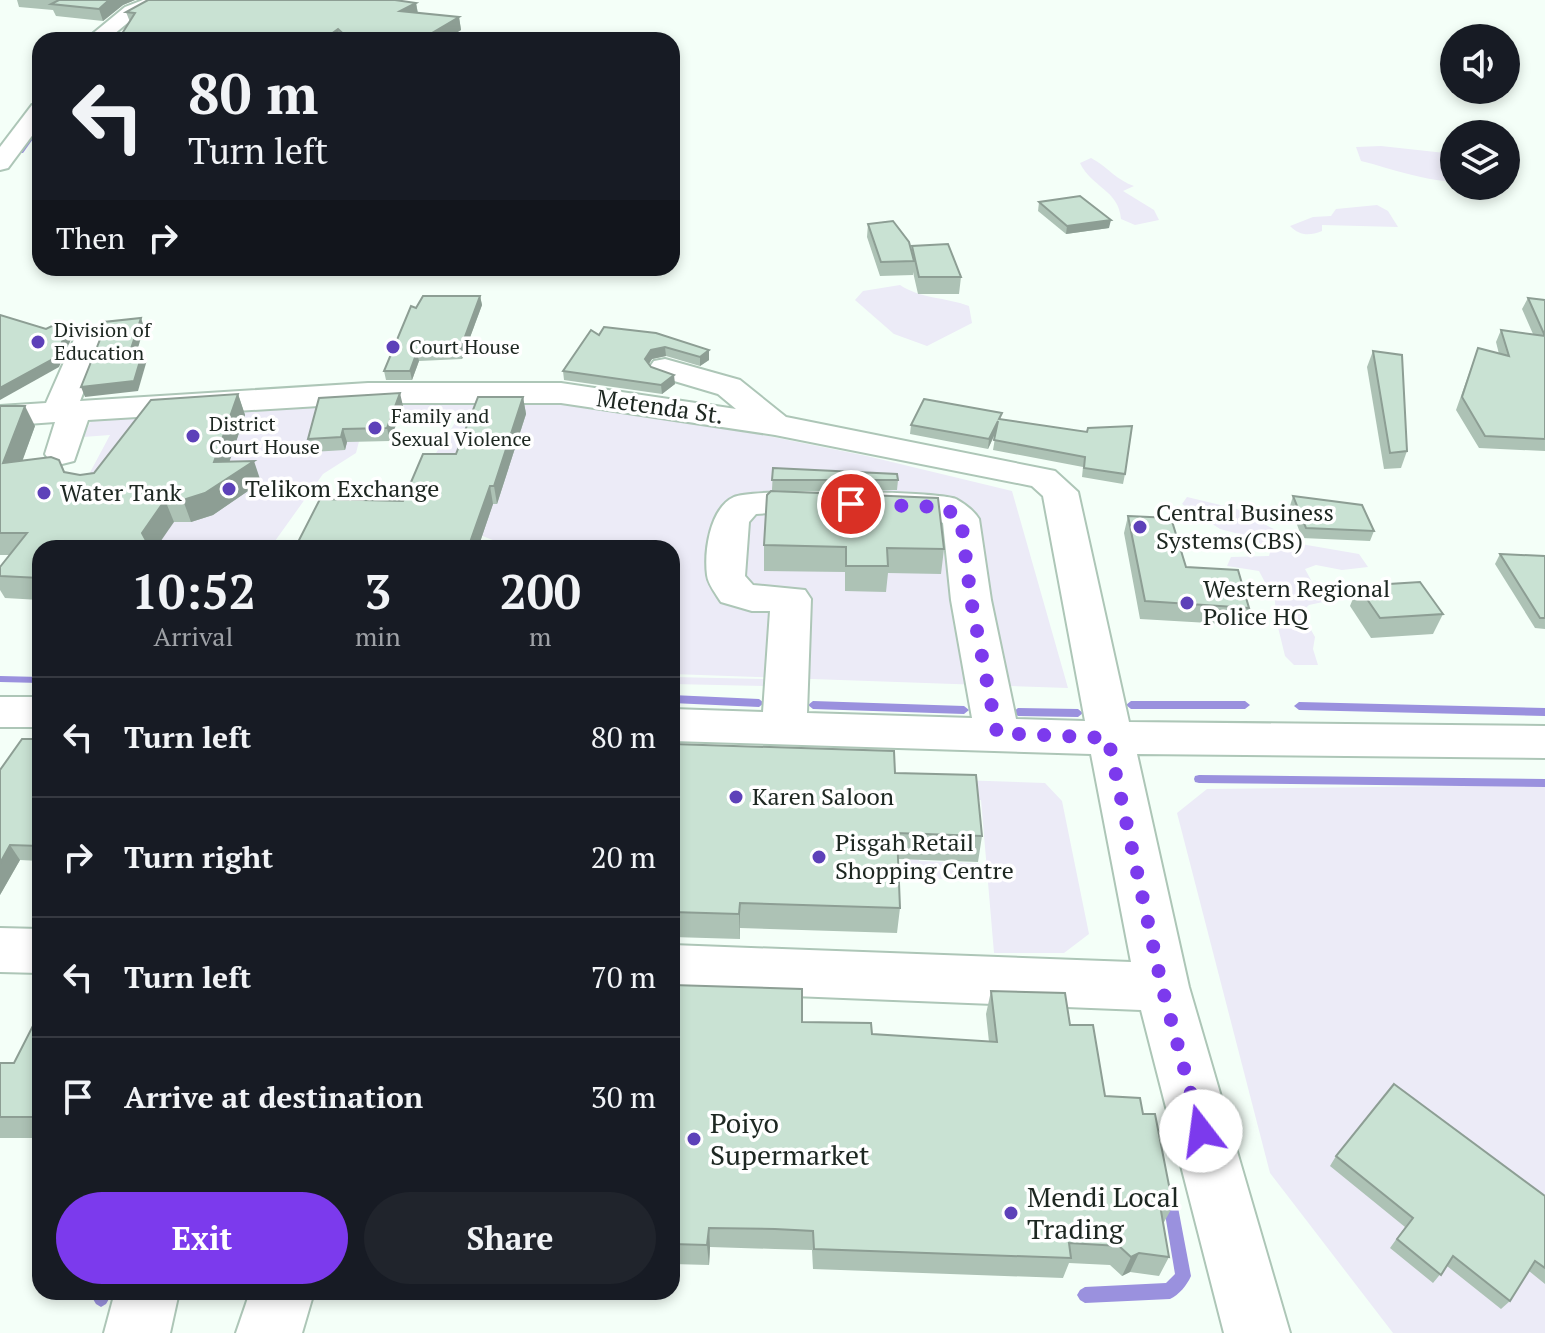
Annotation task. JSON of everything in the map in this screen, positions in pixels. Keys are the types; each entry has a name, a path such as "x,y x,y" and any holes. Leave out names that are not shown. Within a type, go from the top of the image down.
{"street":[{"path":"105,32 131,11 159,0"},
{"path":"4,159 32,121"},
{"path":"4,159 32,154"},
{"path":"62,454 67,411 91,335"},
{"path":"665,368 729,387 775,425"},
{"name":"Metenda St.","path":"0,416 368,393 525,391 667,406 1043,478 1060,492 1108,738 1162,987 1257,1333"},
{"path":"784,726 791,599 752,598 735,593 726,576 731,520 745,505 770,502 905,505 943,507 961,519 971,600 997,733"},
{"path":"0,712 32,712"},
{"path":"680,725 1108,738 1287,737 1545,742"},
{"path":"0,950 32,951"},
{"path":"680,968 1162,987"},
{"path":"137,1333 145,1300"},
{"path":"269,1333 279,1300"}],"shaded area":[{"path":"1381,146 1440,152 1440,181 1361,161 1356,147"},
{"path":"1091,158 1134,186 1123,191 1154,210 1159,220 1135,225 1121,219 1115,201 1080,163"},
{"path":"1377,205 1388,211 1398,227 1322,225 1322,231 1309,234 1297,232 1290,226 1313,217 1331,216 1336,209"},
{"path":"900,285 916,293 969,306 972,323 927,346 894,334 855,300 863,291"},
{"path":"298,400 550,400 659,414 867,456 1012,491 1068,688 680,674 680,540 493,540 403,505 404,487 436,453 460,415 364,422 356,453 323,474 276,540 39,540 70,510 110,435 83,437 94,415"},
{"path":"1187,497 1237,509 1301,544 1359,554 1368,567 1342,570 1316,565 1305,569 1323,602 1309,605 1301,612 1315,637 1313,649 1318,665 1294,665 1285,656 1275,601 1259,571 1227,566 1231,557 1269,556 1271,549 1220,529 1182,504"},
{"path":"32,547 32,554 5,573"},
{"path":"680,677 770,679 770,686 680,684"},
{"path":"898,778 1045,783 1062,801 1089,934 1064,953 994,953 981,800 914,798 919,861 979,863 980,880 906,878"},
{"path":"1545,785 1545,1333 1393,1333 1270,1173 1177,813 1207,789"}],"building":[{"path":"59,0 109,0 99,9 51,4"},
{"path":"148,0 395,0 416,3 400,11 459,17 434,32 341,32 338,29 334,32 123,32 135,13 126,12"},
{"path":"1080,196 1111,220 1067,226 1039,202"},
{"path":"893,221 909,242 914,261 881,262 868,224"},
{"path":"948,244 961,277 919,277 912,246"},
{"path":"423,296 480,296 460,350 417,352 410,371 384,371 411,306 416,308"},
{"path":"1528,298 1545,300 1545,336"},
{"path":"0,315 46,329 58,323 69,326 55,358 0,388"},
{"path":"141,318 130,352 143,351 134,381 81,387 105,327 104,322"},
{"path":"604,327 656,333 709,350 700,357 665,347 651,350 645,359 651,367 674,375 661,385 563,371 591,330 599,335"},
{"path":"1501,330 1545,336 1545,439 1485,436 1462,397 1478,348 1509,356"},
{"path":"1373,351 1402,355 1407,451 1390,453"},
{"path":"400,393 387,428 343,429 341,437 308,439 319,398"},
{"path":"238,394 214,462 254,461 205,493 183,500 165,500 142,533 146,540 32,540 32,578 0,576 0,567 27,533 0,533 0,406 25,406 3,463 51,457 59,460 64,472 80,475 94,473 151,400"},
{"path":"478,397 523,397 494,486 490,486 471,540 299,540 320,499 403,501 423,454 456,454"},
{"path":"924,399 1002,413 999,419 1087,432 1088,428 1132,426 1125,474 1084,468 1085,457 994,440 998,421 989,439 911,425"},
{"path":"773,468 897,474 898,480 772,480"},
{"path":"771,491 938,498 944,549 887,548 888,566 846,566 846,547 764,545 767,495"},
{"path":"1293,496 1362,505 1374,531 1306,528"},
{"path":"1128,516 1171,518 1186,567 1238,570 1249,608 1145,601"},
{"path":"1500,554 1545,556 1545,618 1540,618"},
{"path":"1420,582 1443,614 1380,618 1358,586"},
{"path":"22,739 32,739 32,846 10,845 0,863 0,770"},
{"path":"680,744 894,751 895,773 976,775 982,836 897,833 900,908 740,903 739,914 680,912"},
{"path":"680,985 802,989 802,1022 871,1023 872,1034 997,1042 991,991 1065,993 1070,1025 1093,1025 1105,1096 1140,1098 1143,1114 1155,1114 1173,1206 1160,1205 1169,1257 1139,1253 1131,1257 1119,1246 1069,1243 1071,1258 814,1249 813,1231 775,1229 709,1228 707,1245 680,1244"},
{"path":"32,1028 32,1117 0,1117 0,1063 14,1063"},
{"path":"1394,1084 1545,1196 1545,1268 1535,1261 1510,1301 1453,1256 1441,1275 1397,1239 1413,1218 1336,1156"}],"waterway":[{"path":"95,32 128,7"},
{"path":"21,152 32,136"},
{"path":"0,679 32,680"},
{"path":"680,699 759,703"},
{"path":"813,705 964,710"},
{"path":"1131,705 1245,705"},
{"path":"1299,706 1545,712"},
{"path":"1018,712 1078,713"},
{"path":"1199,779 1545,783"},
{"path":"1085,1295 1170,1291 1183,1276 1170,1202"}],"place":[{"name":"Division of Education","path":"38,342"},
{"name":"Court House","path":"393,347"},
{"name":"Family and Sexual Violence","path":"375,428"},
{"name":"District Court House","path":"193,436"},
{"name":"Telikom Exchange","path":"229,489"},
{"name":"Water Tank","path":"44,493"},
{"name":"Central Business Systems(CBS)","path":"1140,527"},
{"name":"Western Regional Police HQ","path":"1187,603"},
{"name":"Karen Saloon","path":"736,797"},
{"name":"Pisgah Retail Shopping Centre","path":"819,857"},
{"name":"Poiyo Supermarket","path":"694,1139"},
{"name":"Mendi Local Trading","path":"1011,1213"}],"route":[{"path":"851,504 943,507 961,519 971,600 997,733 1108,738 1162,987 1201,1131"}]}
